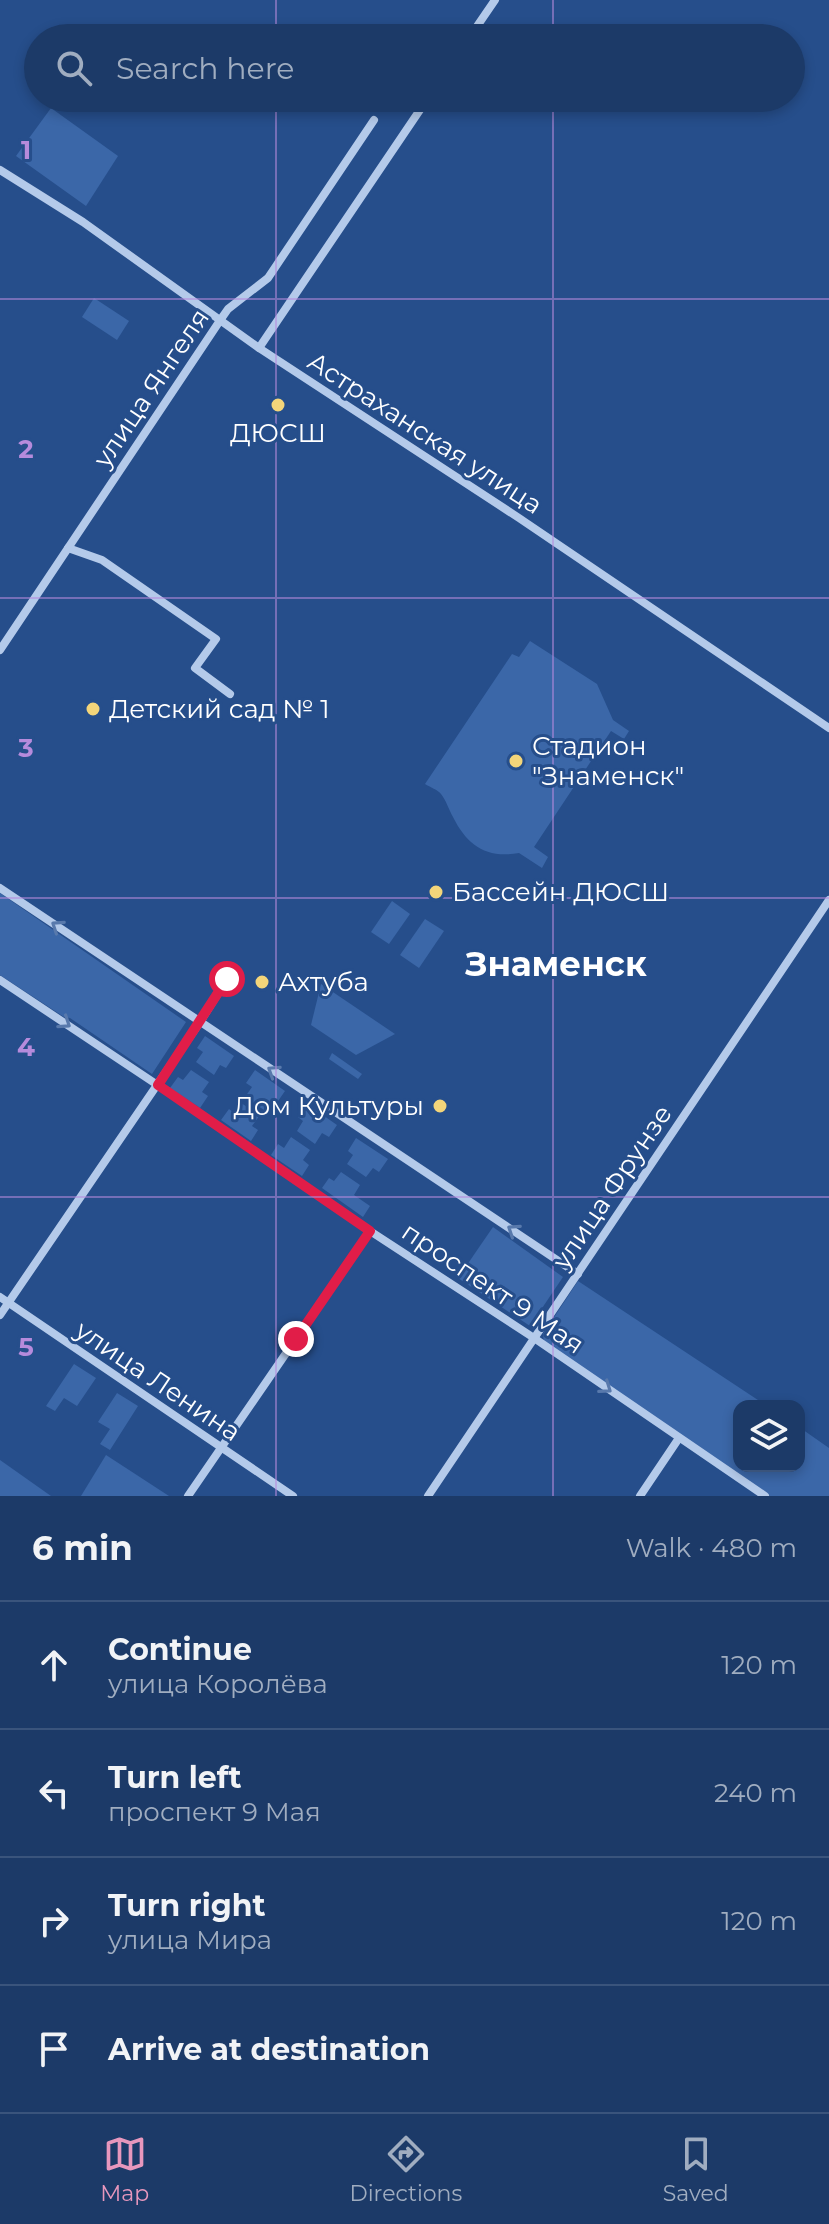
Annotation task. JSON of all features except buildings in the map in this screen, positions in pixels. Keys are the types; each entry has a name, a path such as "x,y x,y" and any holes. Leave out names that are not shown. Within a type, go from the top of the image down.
{"street":[{"path":"479,24 495,0"},
{"path":"259,348 419,112"},
{"name":"улица Янгеля","path":"0,650 228,309 268,278 374,120"},
{"name":"Астраханская улица","path":"0,170 83,222 259,348 519,518 829,728"},
{"path":"68,548 91,555 111,566 216,639 195,668 230,694"},
{"path":"0,888 578,1274"},
{"name":"улица Фрунзе","path":"428,1496 829,900"},
{"path":"0,1315 4,1300 158,1085 227,979"},
{"name":"проспект 9 Мая","path":"0,980 765,1496"},
{"path":"188,1496 370,1231"},
{"name":"улица Ленина","path":"4,1300 293,1496"},
{"path":"640,1496 679,1438"}],"shaded area":[{"path":"48,112 57,112 118,156 86,206 16,156"},
{"path":"94,298 129,321 117,340 82,317"},
{"name":"Стадион \"Знаменск\"","path":"530,641 597,684 613,720 629,731 624,739 611,731 534,847 548,857 542,868 519,853 497,854 479,848 459,827 441,794 425,784 512,654 519,657"},
{"path":"0,893 186,1022 152,1074 0,975"},
{"path":"392,901 410,914 389,944 371,932"},
{"path":"425,919 444,931 419,968 400,955"},
{"path":"321,984 395,1034 356,1055 311,1025"},
{"path":"205,1036 234,1056 226,1068 220,1065 214,1075 196,1062 203,1052 197,1048"},
{"path":"332,1053 362,1074 358,1079 329,1059"},
{"path":"191,1070 209,1082 202,1092 208,1096 200,1108 170,1088 178,1077 183,1080"},
{"path":"255,1070 285,1091 276,1104 271,1100 264,1110 245,1097 252,1087 246,1083"},
{"path":"241,1103 260,1115 252,1126 258,1130 251,1141 221,1120 229,1109 234,1113"},
{"path":"307,1104 337,1125 329,1137 322,1133 315,1144 297,1131 303,1121 298,1117"},
{"path":"291,1137 310,1150 303,1160 309,1165 302,1176 271,1155 278,1144 284,1148"},
{"path":"356,1138 388,1159 379,1172 373,1168 366,1177 347,1164 353,1155 348,1151"},
{"path":"341,1172 360,1185 354,1195 370,1206 363,1217 322,1188 329,1178 334,1181"},
{"path":"493,1227 563,1277 530,1326 458,1278"},
{"path":"578,1281 758,1400 733,1400 733,1471 544,1344 543,1334"},
{"path":"74,1364 96,1378 77,1406 64,1398 55,1411 46,1406"},
{"path":"117,1393 138,1406 110,1450 100,1444 110,1429 98,1422"},
{"path":"805,1431 829,1448 829,1496 770,1496 734,1472 805,1472"},
{"path":"106,1455 169,1496 81,1496"},
{"path":"0,1460 51,1496 0,1496"}],"place":[{"name":"ДЮСШ","path":"278,405"},
{"name":"Детский сад № 1","path":"93,709"},
{"name":"Стадион \"Знаменск\"","path":"516,761"},
{"name":"Бассейн ДЮСШ","path":"436,892"},
{"name":"Ахтуба","path":"262,982"},
{"name":"Дом Культуры","path":"440,1106"}],"district":[{"name":"Знаменск","path":"556,964"}],"route":[{"path":"227,979 158,1085 370,1231 296,1339"}]}
